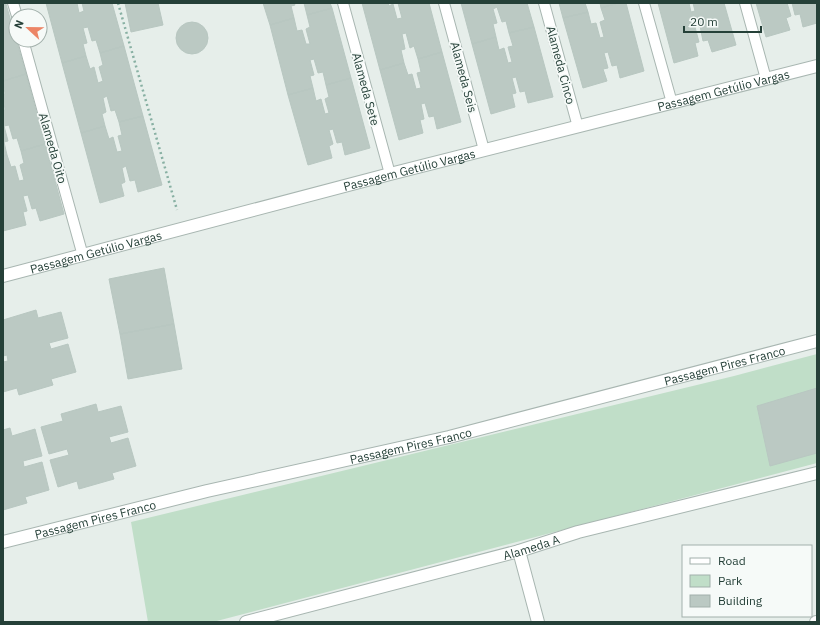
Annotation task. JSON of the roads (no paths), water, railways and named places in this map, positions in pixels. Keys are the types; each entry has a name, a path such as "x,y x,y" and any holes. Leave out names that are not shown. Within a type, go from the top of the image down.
{"street":[{"name":"Passagem Getúlio Vargas","path":"3,276 183,230 390,174 817,66"},
{"name":"Passagem Pires Franco","path":"3,542 207,491 449,437 817,341"},
{"name":"Alameda A","path":"246,622 518,551 578,532 817,473"},
{"path":"518,551 538,622"}],"lane":[{"name":"Alameda Sete","path":"343,3 390,174"},
{"name":"Alameda Seis","path":"444,3 484,150"},
{"name":"Alameda Cinco","path":"544,3 578,127"},
{"path":"644,3 672,103"},
{"path":"745,3 766,79"},
{"name":"Alameda Oito","path":"25,48 83,256"}]}
